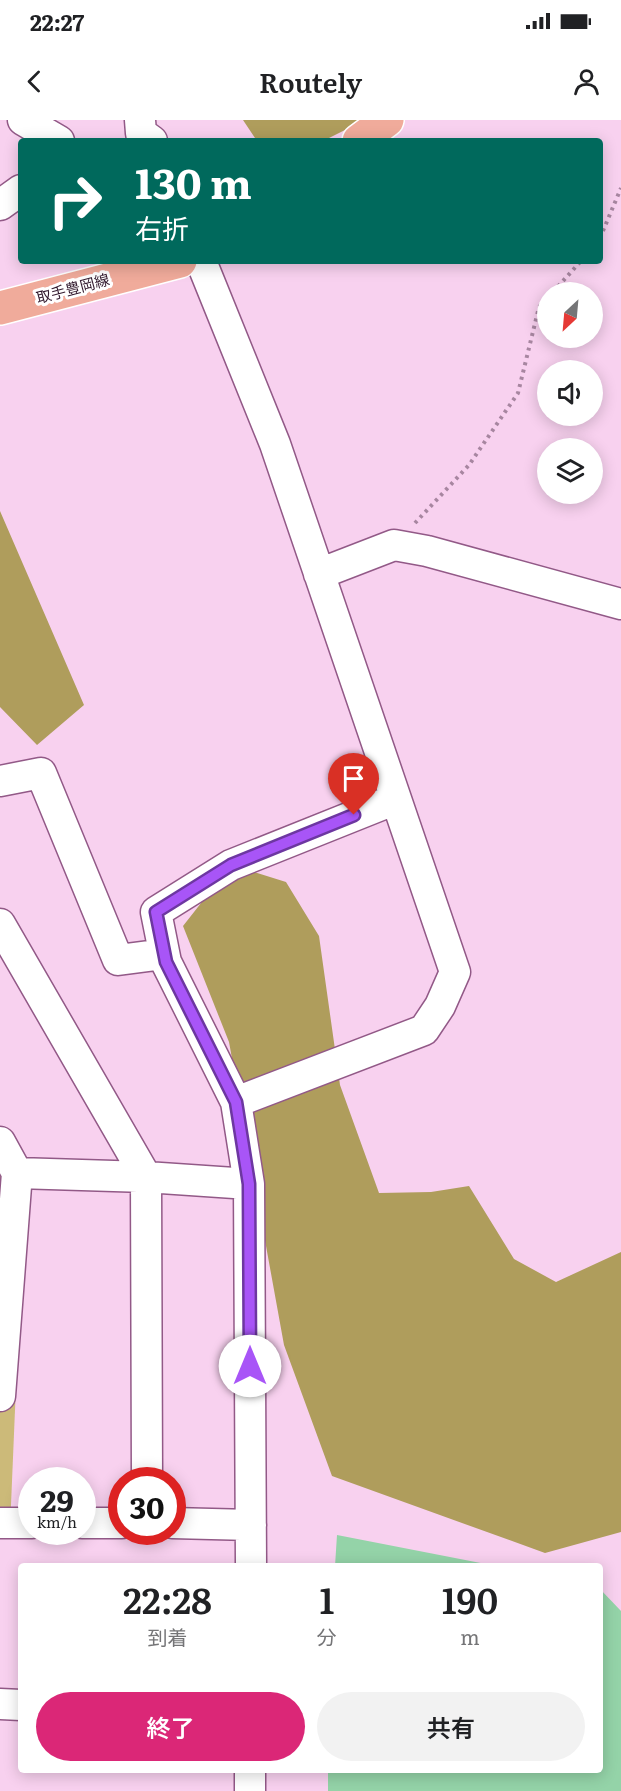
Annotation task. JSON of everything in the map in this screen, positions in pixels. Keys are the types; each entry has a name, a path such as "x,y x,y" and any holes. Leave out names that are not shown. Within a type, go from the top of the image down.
{"main road":[{"path":"363,138 387,120"},
{"name":"取手豊岡線","path":"0,308 169,264"}],"street":[{"path":"23,120 53,138"},
{"path":"0,205 18,192"},
{"path":"202,264 275,444 455,972 440,1006 424,1030 236,1102"},
{"path":"319,574 394,545 621,604"},
{"path":"0,781 41,773 118,960 164,954"},
{"path":"251,1563 249,1184 236,1102 166,962 156,912 231,865 396,799"},
{"path":"0,924 146,1177 147,1467"},
{"path":"0,1142 17,1173 0,1396"},
{"path":"17,1173 146,1177 249,1184"},
{"path":"0,1523 18,1523"},
{"path":"186,1523 251,1525"},
{"path":"0,1704 18,1706"},
{"path":"250,1773 250,1791"}],"path":[{"path":"603,231 621,188"},
{"path":"561,282 578,264"},
{"path":"394,545 470,465 518,393 537,315"}],"shaded area":[{"path":"243,120 365,120 329,138 255,138"},
{"path":"0,511 84,705 37,745 0,707"},
{"path":"231,865 286,882 319,936 340,1085 379,1193 431,1192 469,1186 514,1259 556,1282 621,1252 621,1532 545,1553 332,1476 284,1345 229,1042 183,926"},
{"path":"0,1166 25,1172 10,1529 0,1529"},
{"path":"337,1535 481,1563 335,1563"},
{"path":"603,1592 621,1611 621,1791 328,1791 328,1773 603,1773"}],"route":[{"path":"250,1366 249,1184 236,1102 166,962 156,912 231,865 354,815"}]}
